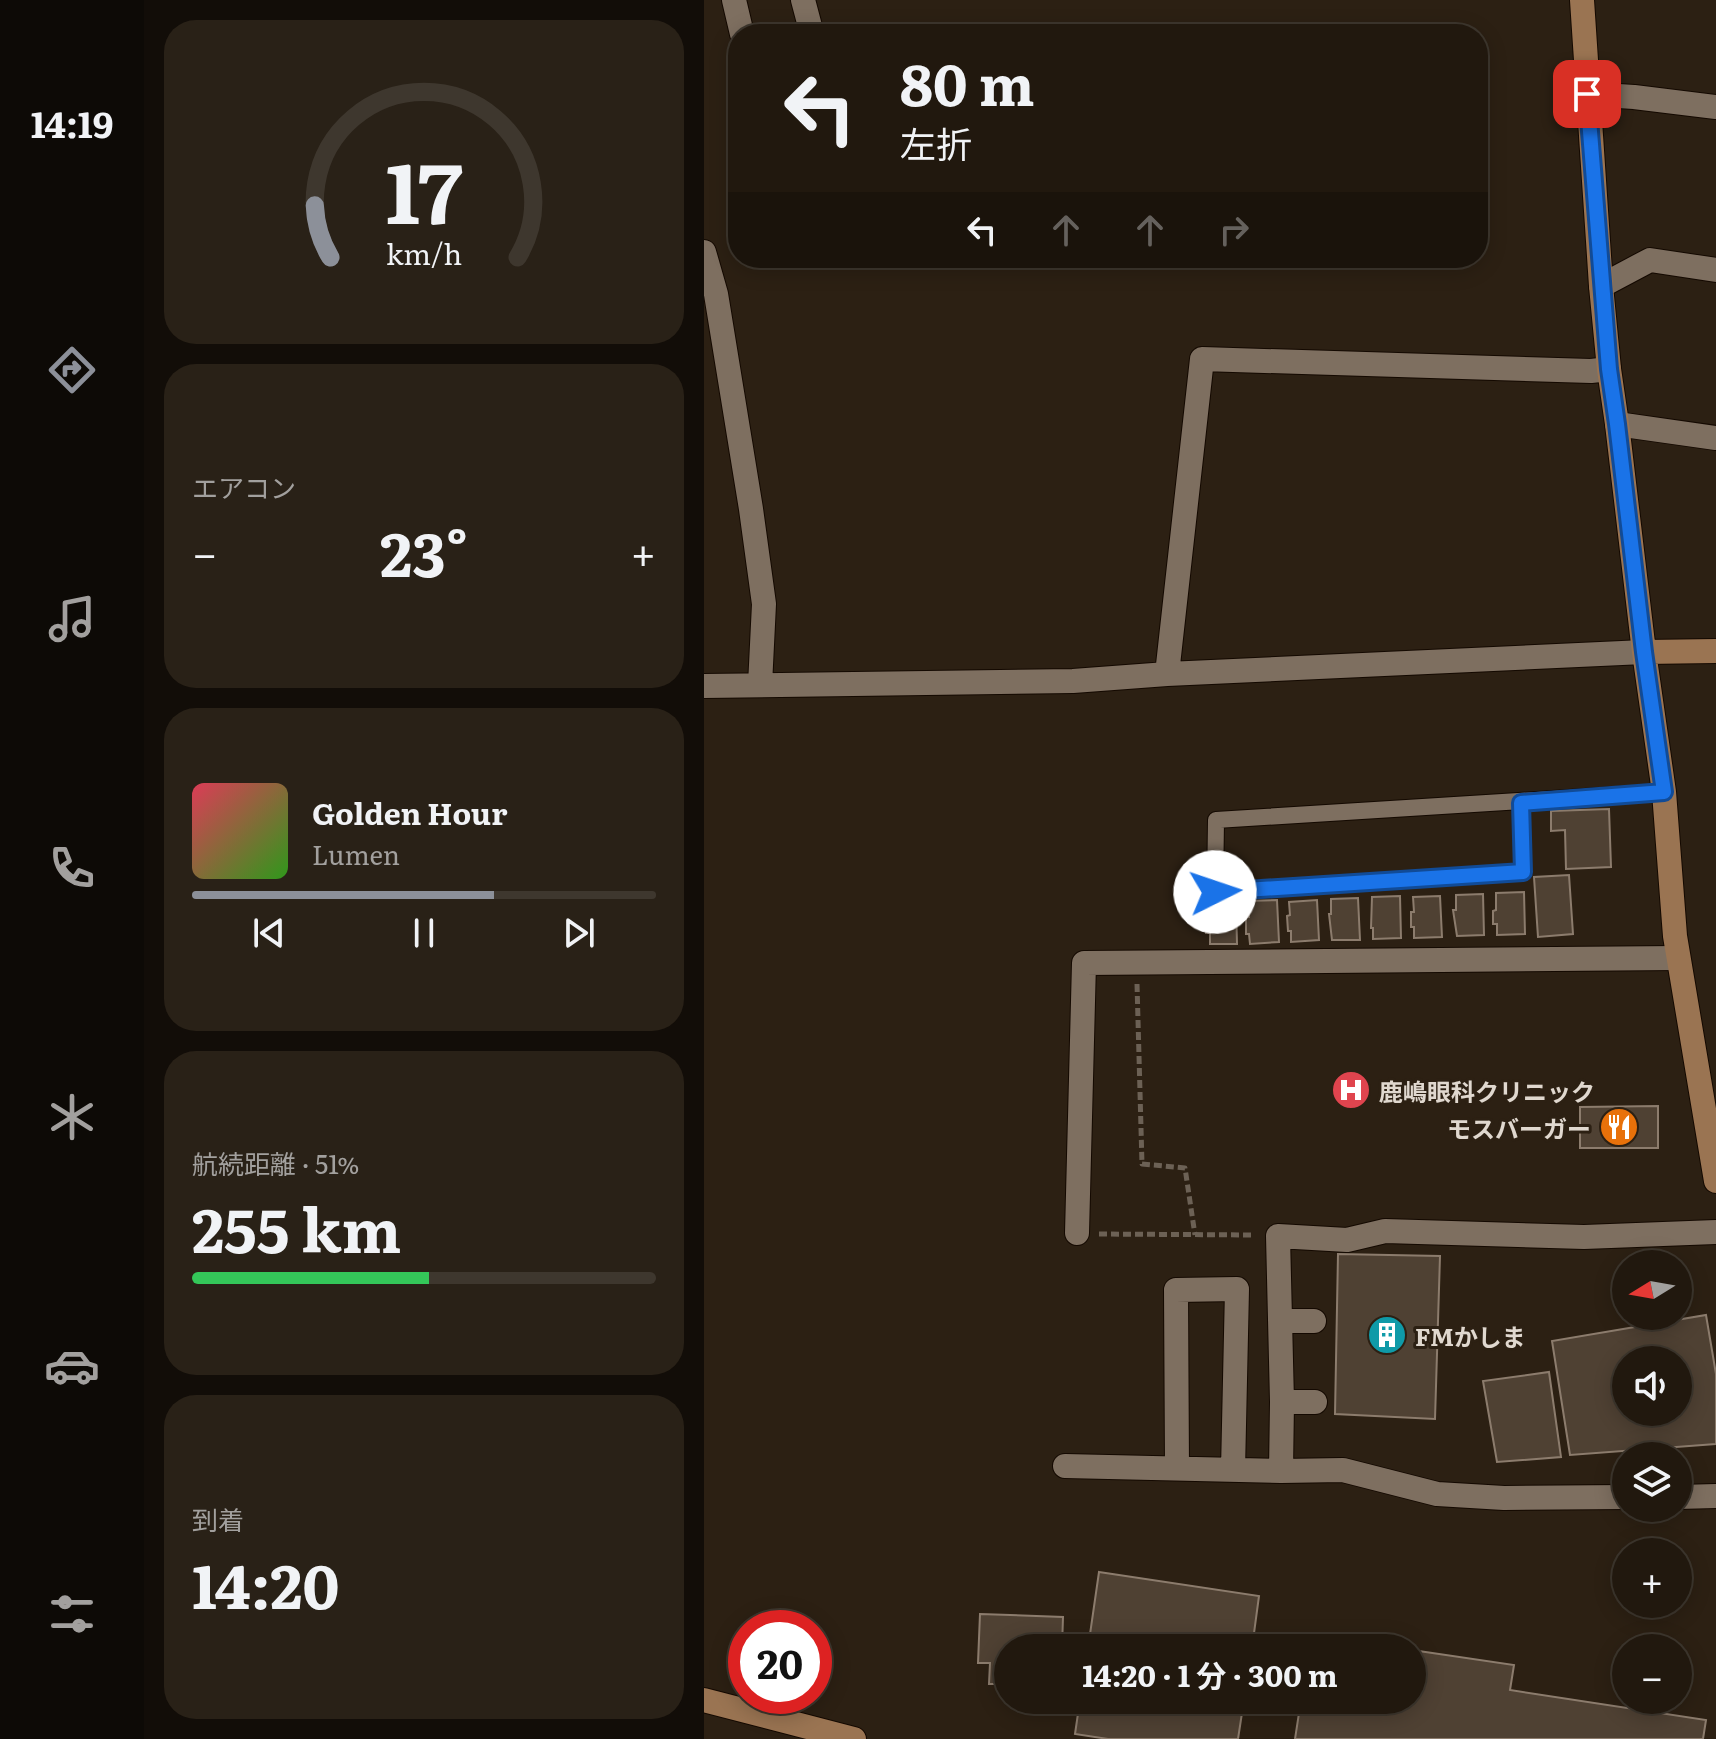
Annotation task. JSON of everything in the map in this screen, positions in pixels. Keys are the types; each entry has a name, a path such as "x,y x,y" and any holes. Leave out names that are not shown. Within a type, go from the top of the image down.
{"street":[{"path":"734,0 740,24"},
{"path":"803,0 809,24"},
{"path":"1582,0 1609,369 1664,792 1675,936 1716,1181"},
{"path":"1587,94 1716,107"},
{"path":"704,252 751,509 764,604 760,685"},
{"path":"1601,286 1650,260 1716,270"},
{"path":"1167,674 1202,359 1591,371 1609,369"},
{"path":"1617,424 1716,438"},
{"path":"704,686 1073,681 1167,674 1716,651"},
{"path":"1077,1233 1084,963 1678,958"},
{"path":"1281,1471 1278,1236 1347,1240 1385,1231 1584,1237 1716,1232"},
{"path":"1177,1468 1176,1290 1237,1289 1233,1470"},
{"path":"1280,1321 1314,1321"},
{"path":"1282,1402 1315,1402"},
{"path":"1065,1466 1343,1470 1437,1494 1504,1498 1612,1497"},
{"path":"1692,1497 1716,1496"},
{"path":"704,1700 854,1739"}],"lane":[{"path":"1521,803 1523,872 1215,892 1216,820 1664,792"}],"path":[{"path":"1137,963 1142,1164 1185,1168 1195,1235"},
{"path":"1077,1233 1278,1236"}],"building":[{"path":"1609,809 1611,867 1566,869 1565,830 1551,831 1551,811"},
{"path":"1569,875 1573,934 1538,937 1534,877"},
{"path":"1524,892 1525,934 1497,935 1497,924 1493,924 1496,893"},
{"path":"1483,894 1484,935 1457,936 1453,910 1456,910 1456,895"},
{"path":"1400,896 1401,938 1373,939 1372,897"},
{"path":"1440,896 1442,937 1414,938 1414,927 1411,927 1413,897"},
{"path":"1358,898 1360,940 1332,940 1331,899"},
{"path":"1277,900 1279,942 1250,944 1249,934 1246,934 1248,901"},
{"path":"1317,900 1319,940 1291,942 1287,916 1290,915 1289,902"},
{"path":"1209,903 1236,903 1237,944 1210,944 1210,933 1206,933"},
{"name":"モスバーガー","path":"1658,1106 1658,1148 1580,1148 1580,1107"},
{"name":"FMかしま","path":"1338,1254 1440,1256 1435,1419 1335,1414"},
{"path":"1706,1315 1716,1374 1716,1444 1612,1442 1612,1452 1570,1455 1552,1341 1617,1330 1692,1330 1692,1317"},
{"path":"1549,1372 1561,1457 1497,1462 1483,1381"},
{"path":"1099,1572 1259,1596 1254,1634 1090,1634"},
{"path":"980,1614 1063,1617 1062,1634 994,1634 994,1684 989,1684 990,1663 978,1663"},
{"path":"1426,1652 1514,1665 1510,1690 1612,1706 1612,1714 1667,1714 1706,1720 1703,1739 1295,1739 1299,1714 1426,1714"},
{"path":"1078,1714 1242,1714 1238,1739 1108,1739 1075,1734"}],"place":[{"name":"鹿嶋眼科クリニック","path":"1351,1090"},
{"name":"モスバーガー","path":"1619,1127"},
{"name":"FMかしま","path":"1387,1335"}],"route":[{"path":"1215,892 1523,872 1521,803 1664,792 1609,369 1587,94"}]}
